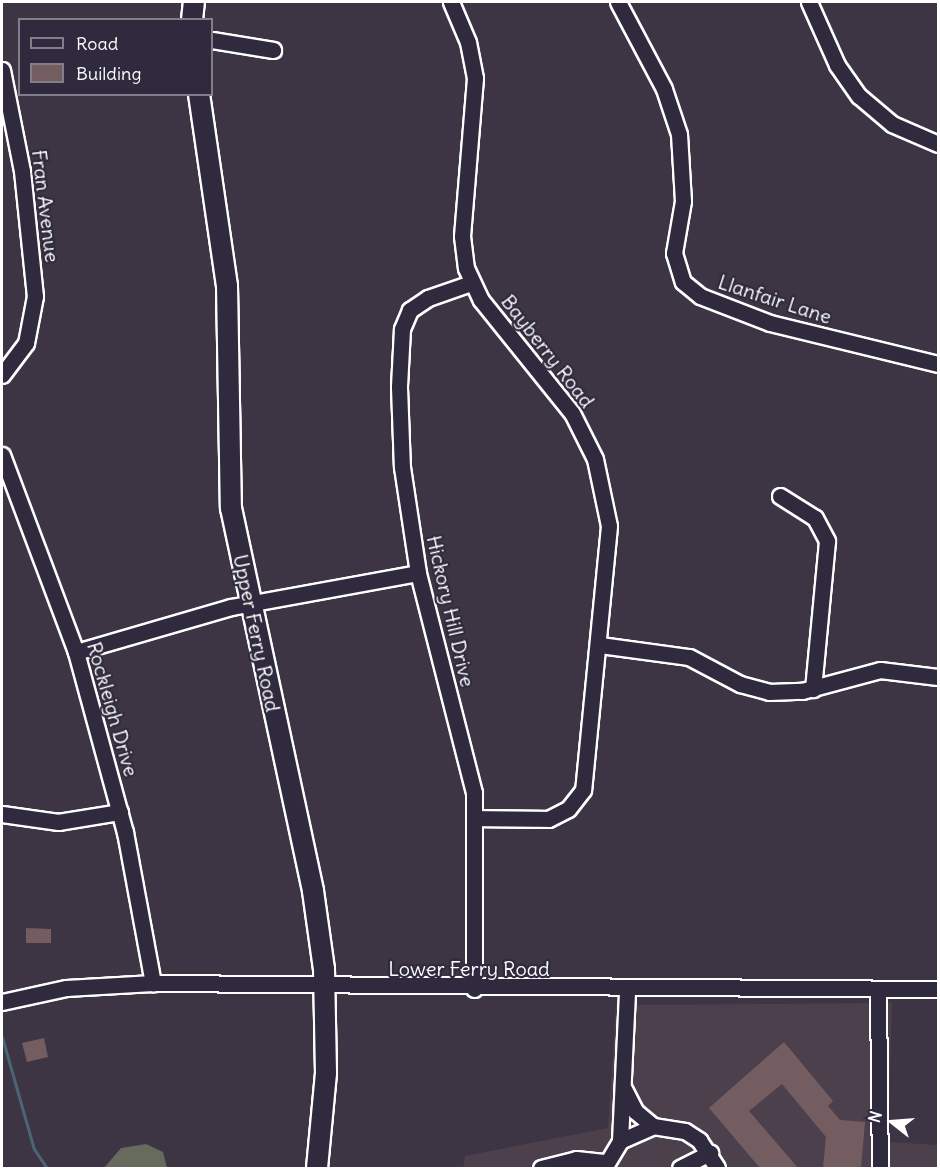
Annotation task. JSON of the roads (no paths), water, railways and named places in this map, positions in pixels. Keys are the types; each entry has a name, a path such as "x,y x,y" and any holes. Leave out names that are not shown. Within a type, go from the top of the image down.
{"main road":[{"path":"192,18 194,2"},
{"name":"Upper Ferry Road","path":"198,96 226,286 228,484 250,604 313,891 326,987 326,1073 318,1168"}],"street":[{"name":"Bayberry Road","path":"451,2 468,42 475,78 462,236 471,283 567,406 595,459 609,526 587,779 577,800 548,819 475,818"},
{"name":"Llanfair Lane","path":"618,2 664,88 679,134 683,201 674,253 682,282 699,296 770,323 939,364"},
{"path":"809,2 837,65 859,96 891,124 939,144"},
{"path":"213,40 273,50"},
{"name":"Fran Avenue","path":"2,70 21,171 35,296 26,343 2,375"},
{"name":"Hickory Hill Drive","path":"471,283 418,303 402,328 399,427 418,573 469,766 475,818 474,989"},
{"name":"Rockleigh Drive","path":"2,455 76,652 120,812 153,983"},
{"path":"780,496 815,518 825,533 813,689"},
{"path":"76,652 250,604 418,573"},
{"path":"600,645 689,657 740,684 769,692 813,689 880,670 939,677"},
{"path":"2,814 58,822 120,812"},
{"name":"Lower Ferry Road","path":"2,1002 66,988 153,983 474,989 939,989"},
{"path":"878,989 880,1168"},
{"path":"541,1168 576,1159 605,1166 620,1141 621,1080 627,990"},
{"path":"621,1080 635,1111 653,1126 686,1131 710,1153 717,1168"},
{"path":"620,1141 653,1126"},
{"path":"680,1168 710,1153"}],"waterway":[{"path":"2,1037 34,1149 47,1168"}]}
